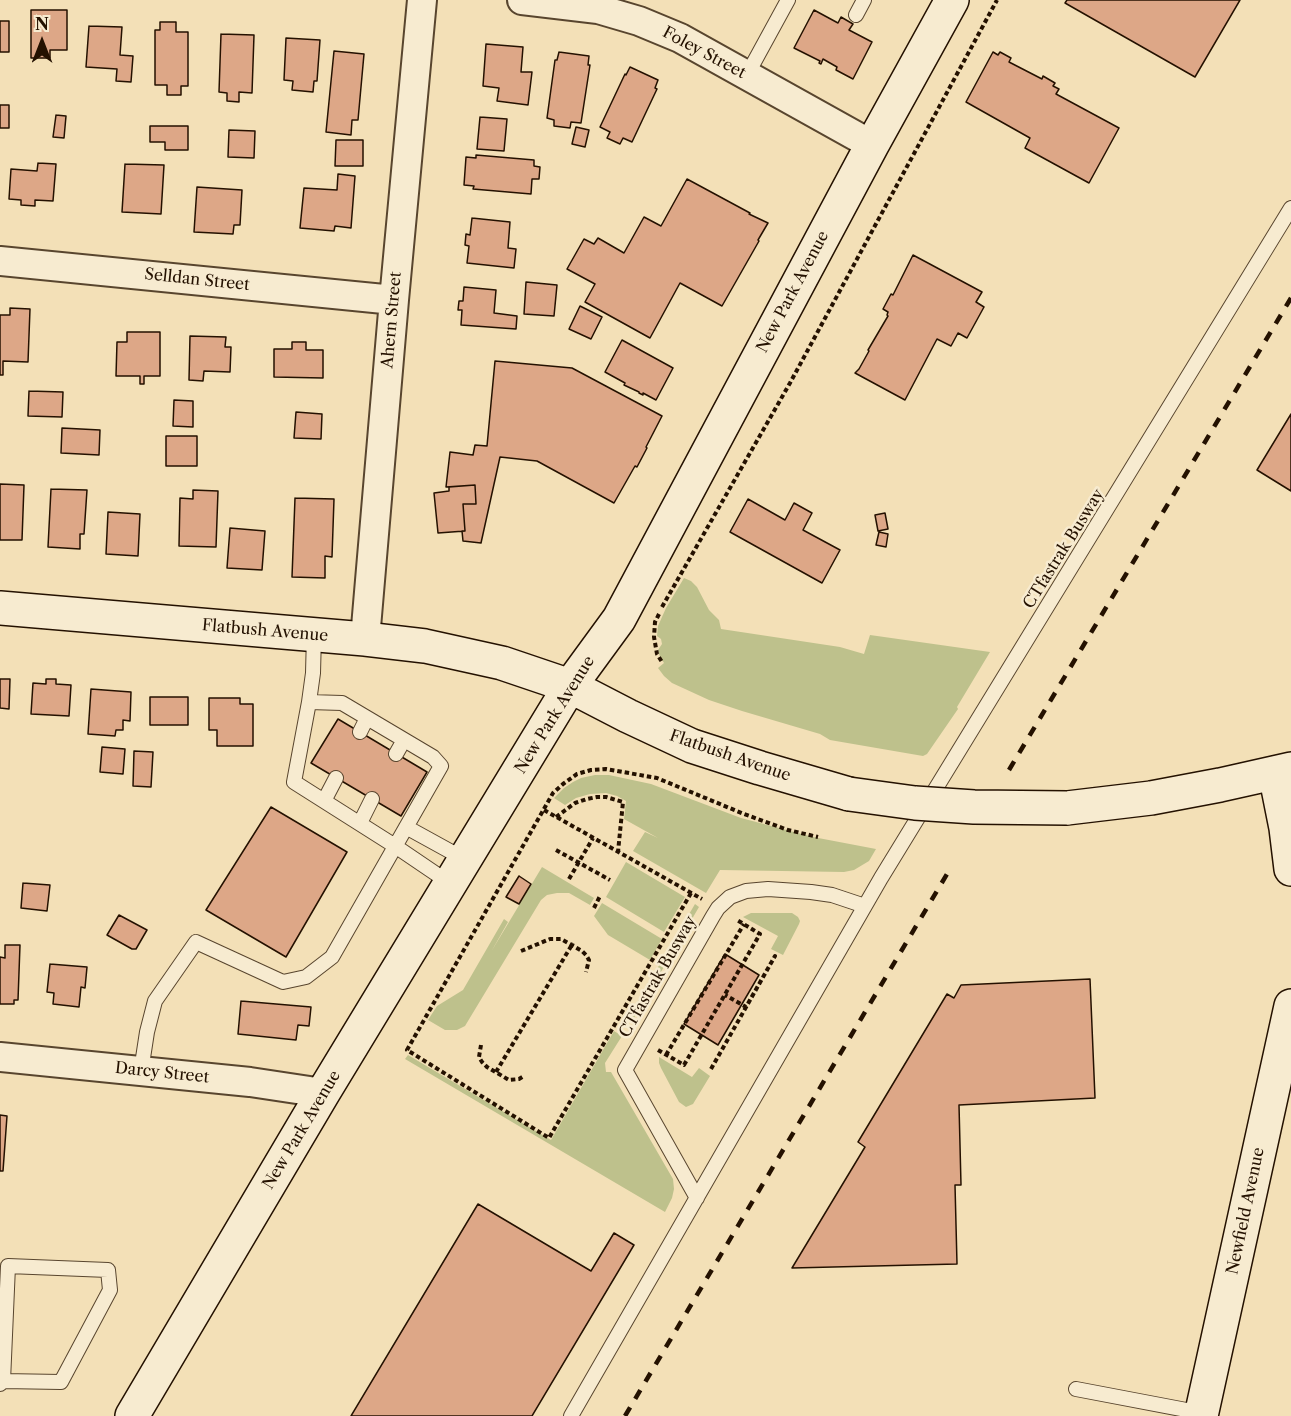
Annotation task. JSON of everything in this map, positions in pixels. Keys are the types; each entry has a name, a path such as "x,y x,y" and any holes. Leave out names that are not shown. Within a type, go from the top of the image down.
{"street":[{"name":"Ahern Street","path":"365,639 422,0"},
{"name":"Foley Street","path":"540,1 598,9 639,21 680,38 872,145"},
{"name":"New Park Avenue","path":"132,1416 323,1093 570,686 619,619 872,145 945,2"},
{"name":"Selldan Street","path":"0,261 394,300"},
{"name":"Flatbush Avenue","path":"0,608 425,646 502,663 570,686 692,746 760,768 849,794 927,804 1067,808 1151,798 1283,771"},
{"path":"1283,771 1291,869"},
{"name":"Newfield Avenue","path":"1202,1415 1291,1006"},
{"name":"Darcy Street","path":"0,1057 250,1082 323,1093"}],"lane":[{"path":"747,75 788,0"},
{"path":"856,15 864,0"},
{"name":"CTfastrak Busway","path":"571,1416 893,857 1291,208"},
{"path":"314,635 313,673 294,782 395,846 458,872"},
{"path":"141,1071 155,1001 196,942 283,982 306,977 332,957 441,766 433,757 342,703 309,702"},
{"path":"360,732 367,718"},
{"path":"396,754 404,740"},
{"path":"324,801 336,778"},
{"path":"360,823 372,799"},
{"path":"406,827 458,872"},
{"name":"CTfastrak Busway","path":"697,1198 625,1070 713,916 730,897 746,891 811,892 832,895 865,906"},
{"path":"8,1266 108,1270 110,1290 61,1382 2,1383 8,1266"},
{"path":"1076,1389 1202,1415"}],"path":[{"path":"662,662 657,654 654,638 659,613 790,383 997,0"},
{"path":"691,893 549,1138 406,1050 553,794 569,778 584,771 606,769 657,778 744,814 789,830 818,837"},
{"path":"556,817 575,803 587,799 606,797 623,802 618,852"},
{"path":"544,810 703,899"},
{"path":"569,879 593,838"},
{"path":"556,850 610,880"},
{"path":"594,908 600,896"},
{"path":"658,1050 684,1065 760,934 738,920"},
{"path":"666,1054 744,924"},
{"path":"521,951 550,939 561,939 573,944 589,960 586,972"},
{"path":"496,1072 573,944"},
{"path":"711,1069 775,956"},
{"path":"725,994 746,1007 770,966"},
{"path":"615,1024 622,1028"},
{"path":"481,1045 479,1051 482,1062 509,1080 524,1076"}],"green space":[{"path":"684,578 697,587 709,610 719,620 721,629 840,647 864,654 870,635 990,652 957,707 958,709 927,754 923,756 830,740 820,734 709,700 672,683 664,676 658,668 664,663 658,650 662,644 661,639 657,636 658,626"},
{"path":"595,775 609,775 651,784 741,818 813,837 876,849 869,861 854,870 844,872 720,870 706,893 633,851 645,832 658,838 624,819 626,801 606,793 576,798 565,805 554,798 573,782"},
{"path":"626,862 685,897 664,932 606,897"},
{"path":"542,867 594,898 590,905 569,893 547,895 541,900 465,1026 457,1030 445,1030 428,1020 437,1006 463,990 504,919 508,922 491,952"},
{"path":"602,903 662,939 650,960 608,935 594,916"},
{"path":"695,904 699,907 631,1023 627,1020"},
{"path":"751,913 792,913 798,917 799,924 783,955 771,949 778,936 743,917"},
{"path":"614,1031 622,1036 605,1063 606,1072 611,1072 673,1179 672,1198 665,1212 405,1059 408,1055 551,1140"},
{"path":"659,1057 692,1077 699,1068 710,1076 693,1104 686,1107 679,1102 661,1068"}],"building":[{"path":"1067,0 1240,0 1195,77 1065,3"},
{"path":"31,10 67,10 67,50 50,50 50,58 31,58"},
{"path":"814,10 838,23 841,17 853,24 849,30 872,42 853,79 836,70 837,67 823,59 821,64 820,61 794,48"},
{"path":"0,21 9,21 9,52 0,52"},
{"path":"160,22 176,22 176,32 188,32 188,86 181,86 181,95 167,95 167,85 155,85 155,30 160,30"},
{"path":"89,26 122,27 120,55 133,56 131,82 116,81 117,69 86,67"},
{"path":"221,34 254,35 252,93 239,92 239,102 227,101 227,93 219,92"},
{"path":"286,38 320,40 317,81 314,81 313,92 292,90 293,81 284,80"},
{"path":"486,44 523,47 521,72 532,72 528,105 497,101 499,88 483,86"},
{"path":"334,51 364,54 358,120 352,120 351,135 326,132"},
{"path":"559,52 589,56 588,65 590,65 581,123 571,122 570,128 554,126 554,120 547,118 555,60"},
{"path":"993,52 998,55 1000,52 1011,58 1009,62 1055,83 1053,86 1059,89 1056,94 1119,128 1089,183 1025,148 1030,138 966,102"},
{"path":"630,67 658,80 655,88 657,89 632,142 623,138 620,144 607,138 610,132 600,127"},
{"path":"0,105 9,105 9,128 0,128"},
{"path":"56,115 66,116 64,138 53,137"},
{"path":"480,117 507,119 504,151 477,149"},
{"path":"150,126 188,126 188,150 165,150 165,142 150,142"},
{"path":"576,127 589,130 585,147 572,144"},
{"path":"229,130 255,131 254,158 228,157"},
{"path":"336,140 363,140 363,166 335,166"},
{"path":"476,155 534,160 534,166 540,167 539,179 532,179 531,194 473,189 474,186 464,185 466,157 476,158"},
{"path":"38,163 56,164 53,201 35,200 35,206 21,205 21,200 9,199 11,169 37,171"},
{"path":"125,164 164,165 161,214 122,212"},
{"path":"338,174 355,176 351,228 335,226 334,231 300,228 304,188 337,190"},
{"path":"687,179 768,223 722,306 680,283 650,338 585,302 595,284 567,269 584,239 594,244 598,238 624,253 644,217 661,226"},
{"path":"197,187 242,190 240,225 234,225 233,234 194,232"},
{"path":"472,218 510,222 508,248 516,249 514,268 467,263 469,246 465,245 466,234 470,235"},
{"path":"913,255 982,292 976,302 984,307 967,338 958,333 951,346 937,339 905,400 855,373 888,316 888,312 883,309 891,294 893,295"},
{"path":"526,282 557,285 554,316 524,314"},
{"path":"464,287 496,290 494,313 517,316 516,329 461,325 462,310 458,310 459,301 463,301"},
{"path":"580,306 602,317 591,339 569,329"},
{"path":"10,308 30,309 28,362 3,361 3,375 0,375 0,315 10,315"},
{"path":"127,332 160,332 160,376 144,376 144,384 140,384 140,376 116,376 117,342 127,342"},
{"path":"190,336 226,337 225,347 231,347 230,372 204,371 203,381 189,380"},
{"path":"622,340 673,368 656,400 624,385 625,383 605,372"},
{"path":"292,342 306,342 306,350 323,350 323,378 274,377 274,349 292,349"},
{"path":"495,361 572,368 662,416 637,467 635,466 614,503 537,461 500,457 481,543 463,541 462,531 465,531 463,504 476,504 475,485 446,487 450,452 473,455 475,445 487,446"},
{"path":"29,391 63,392 62,417 28,416"},
{"path":"174,400 193,401 193,427 173,426"},
{"path":"296,412 322,414 321,439 294,438"},
{"path":"1291,414 1291,491 1257,470"},
{"path":"62,428 100,430 99,455 61,453"},
{"path":"166,436 197,436 197,466 166,466"},
{"path":"0,484 24,485 22,540 0,540"},
{"path":"475,485 476,504 463,504 465,531 438,533 434,493 449,491 449,487"},
{"path":"51,489 87,490 84,534 80,534 80,549 48,547"},
{"path":"193,490 218,491 216,547 179,546 180,498 193,499"},
{"path":"295,498 334,499 332,557 325,556 325,578 292,577"},
{"path":"748,499 785,520 794,503 812,513 803,530 840,550 822,583 730,532"},
{"path":"108,512 140,514 138,556 106,554"},
{"path":"885,513 888,529 878,531 875,515"},
{"path":"230,528 265,531 262,570 227,568"},
{"path":"879,532 888,534 886,547 876,545"},
{"path":"0,679 10,679 9,709 0,708"},
{"path":"46,679 56,679 56,684 71,685 69,716 31,714 33,683 46,684"},
{"path":"91,689 131,692 130,721 123,720 123,730 116,730 115,736 88,734"},
{"path":"150,697 188,697 188,725 150,725"},
{"path":"209,698 240,698 240,704 253,704 253,746 217,746 217,730 209,730"},
{"path":"338,719 427,772 401,816 311,763"},
{"path":"102,747 125,749 123,774 100,772"},
{"path":"134,751 153,752 151,787 133,786"},
{"path":"271,807 347,852 286,957 206,910"},
{"path":"519,876 531,884 519,904 506,897"},
{"path":"23,883 50,885 47,911 21,908"},
{"path":"119,915 147,930 136,949 107,935"},
{"path":"5,945 20,945 18,1000 14,1000 14,1004 0,1004 0,957 5,958"},
{"path":"725,954 759,975 718,1045 684,1024"},
{"path":"50,964 87,967 85,988 81,987 79,1007 53,1004 54,993 47,992"},
{"path":"1090,979 1095,1098 959,1105 961,1185 955,1185 957,1264 792,1268 865,1147 858,1142 947,994 954,998 961,985"},
{"path":"241,1001 311,1007 309,1026 298,1025 296,1040 238,1034"},
{"path":"0,1115 7,1116 3,1171 0,1171"},
{"path":"478,1204 591,1271 614,1233 634,1245 532,1416 351,1416"}],"railway":[{"path":"1009,770 1291,298"},
{"path":"625,1416 950,869"}]}
